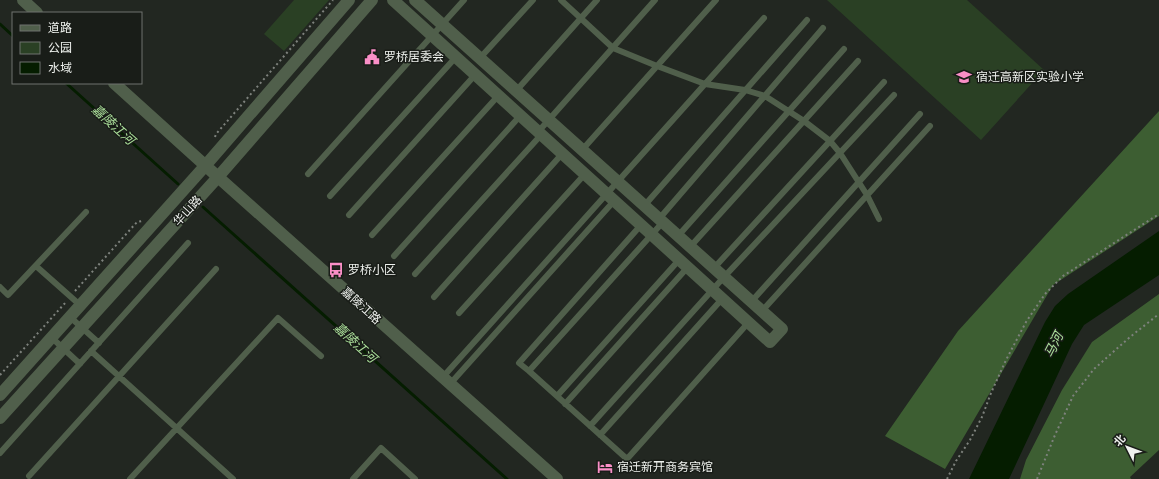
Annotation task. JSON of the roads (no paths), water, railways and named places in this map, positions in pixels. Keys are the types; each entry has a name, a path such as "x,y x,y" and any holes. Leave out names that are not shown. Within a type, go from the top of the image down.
{"street":[{"path":"23,0 36,12"},
{"name":"华山路","path":"0,395 205,166 350,0"},
{"name":"华山路","path":"0,418 218,177 372,0"},
{"path":"393,0 770,342 782,329 415,0"},
{"name":"嘉陵江路","path":"115,84 205,166 557,479"}],"lane":[{"path":"308,174 464,0"},
{"path":"480,58 533,0"},
{"path":"561,0 613,48 705,84 745,90 765,96 804,121 830,141 840,153 867,195 879,219"},
{"path":"516,91 597,0"},
{"path":"415,274 540,133 548,120 655,0"},
{"path":"582,150 716,0"},
{"path":"446,381 610,198 618,182 764,18"},
{"path":"644,206 807,20"},
{"path":"529,371 651,235 661,221 823,28"},
{"path":"678,236 844,50"},
{"path":"330,196 456,57"},
{"path":"690,247 858,61"},
{"path":"349,215 476,75"},
{"path":"714,268 884,82"},
{"path":"590,426 724,277 894,95"},
{"path":"372,235 498,96"},
{"path":"751,302 920,114"},
{"path":"394,256 520,116"},
{"path":"762,311 930,126"},
{"path":"434,297 562,154"},
{"path":"459,313 585,174"},
{"path":"446,381 610,198"},
{"path":"0,287 8,295 86,212"},
{"path":"641,225 519,363 627,459 748,323"},
{"path":"0,453 188,243"},
{"path":"557,396 683,264"},
{"path":"565,404 683,264"},
{"path":"36,266 80,305"},
{"path":"29,476 216,269"},
{"path":"600,435 722,299"},
{"path":"70,317 99,343"},
{"path":"130,479 278,318 321,356"},
{"path":"51,337 80,364"},
{"path":"91,351 233,479"},
{"path":"353,479 381,448 415,479"}],"water":[{"name":"马河","path":"1159,231 1159,275 1084,325 1072,344 1009,479 969,479 1045,322 1055,306 1068,294"}],"waterway":[{"name":"嘉陵江河","path":"0,24 12,35"},
{"name":"嘉陵江河","path":"67,84 178,184"},
{"name":"嘉陵江河","path":"203,207 507,479"}],"place":[{"name":"罗桥居委会","path":"372,57"},
{"name":"宿迁高新区实验小学","path":"964,77"},
{"name":"罗桥小区","path":"336,270"},
{"name":"宿迁新开商务宾馆","path":"605,467"}]}
